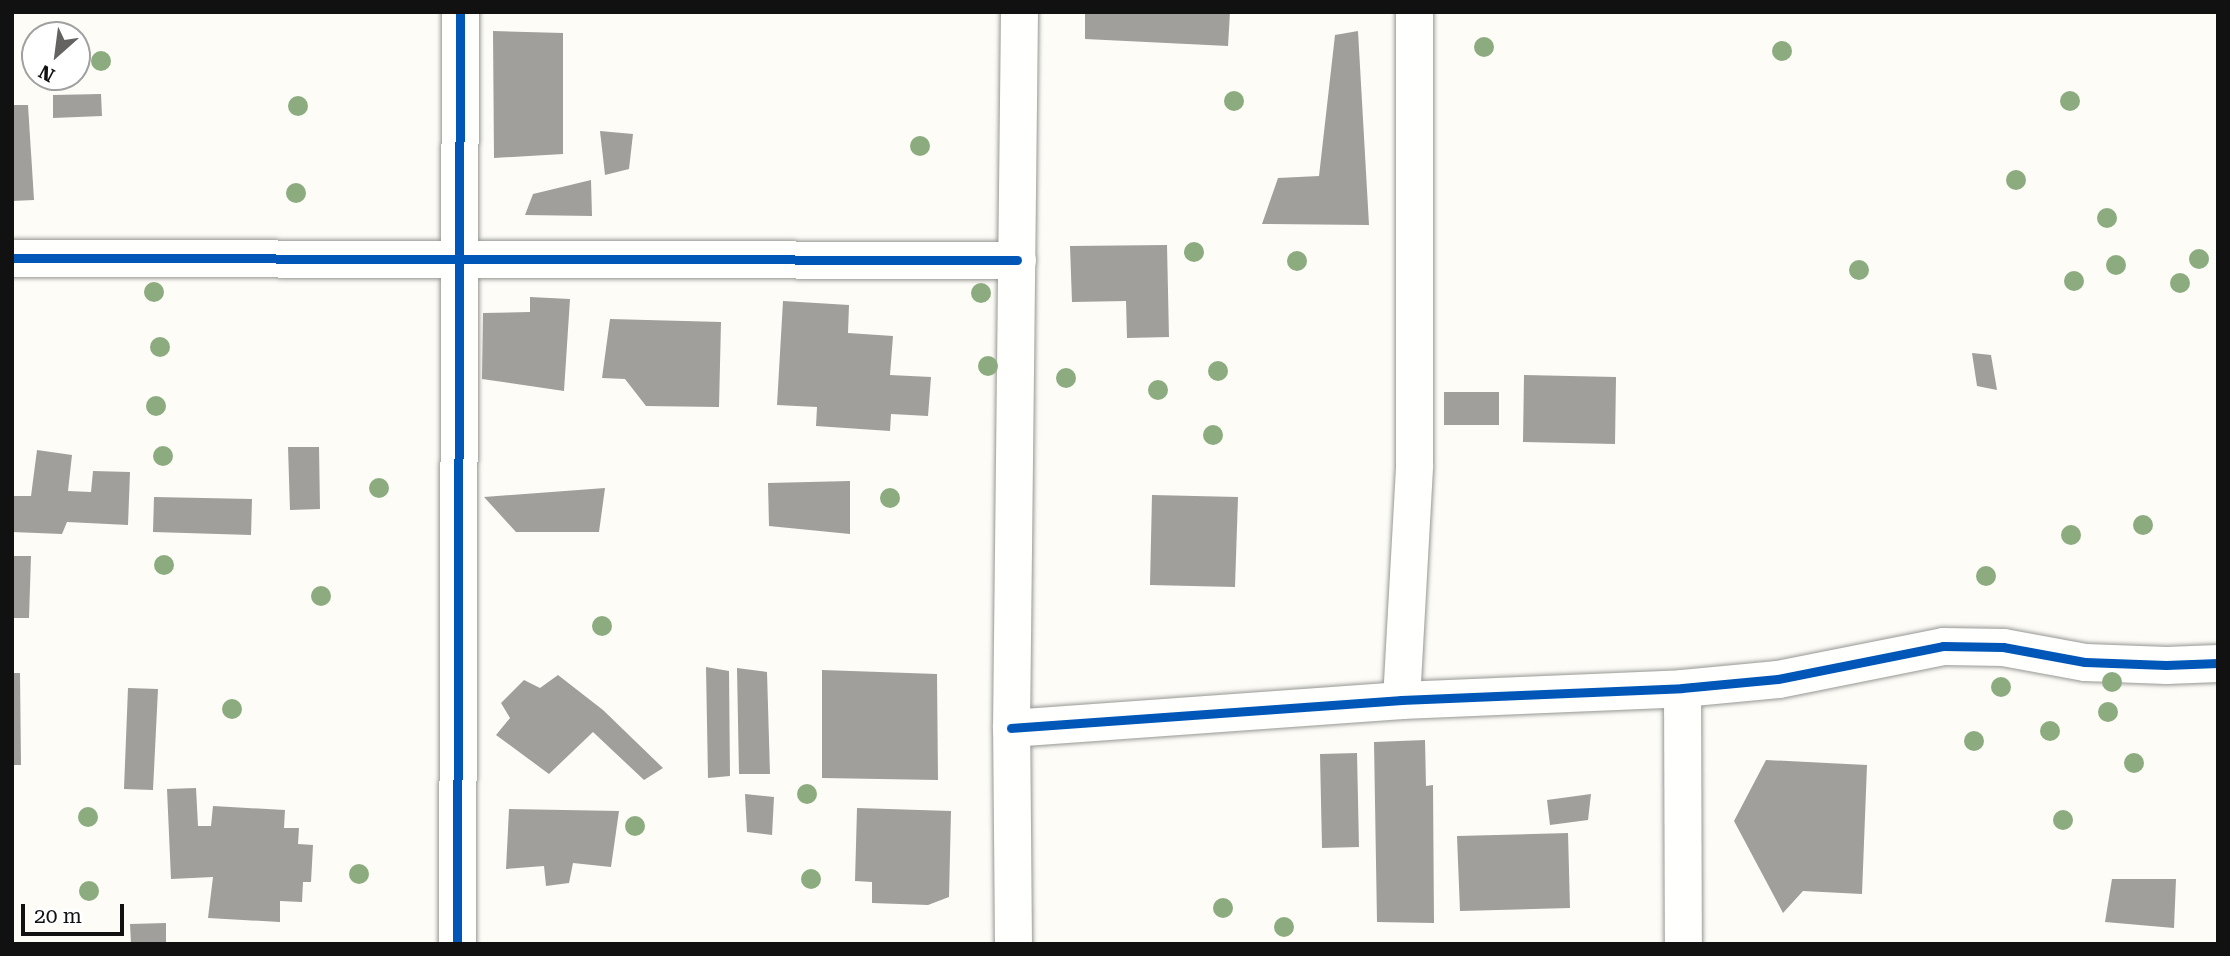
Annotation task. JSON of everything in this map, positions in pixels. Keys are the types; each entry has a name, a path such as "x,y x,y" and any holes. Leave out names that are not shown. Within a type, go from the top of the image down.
{"street":[{"path":"457,944 460,12"},
{"path":"1013,944 1011,729 1019,12"},
{"path":"1401,700 1413,464 1414,12"},
{"path":"12,258 461,262 1017,260"},
{"path":"1011,729 1401,700 1682,688 1778,679 1866,659 1942,646 2003,648 2085,662 2166,666 2218,663"},
{"path":"1682,688 1683,944"}],"building":[{"path":"1085,12 1230,12 1228,46 1085,39"},
{"path":"493,31 563,33 563,154 494,158"},
{"path":"1358,31 1369,225 1262,224 1278,178 1319,176 1335,35"},
{"path":"101,94 102,116 53,118 53,95"},
{"path":"12,105 28,105 34,200 12,201"},
{"path":"600,131 633,134 629,169 605,175"},
{"path":"591,180 592,216 525,215 533,194"},
{"path":"1167,245 1169,337 1127,338 1126,301 1072,302 1070,246"},
{"path":"530,297 570,299 564,391 482,379 483,313 530,312"},
{"path":"783,301 849,305 848,333 893,336 890,375 931,377 928,416 891,414 890,431 816,426 817,407 777,405"},
{"path":"610,319 721,322 719,407 646,406 625,379 602,378"},
{"path":"1972,353 1991,355 1997,390 1977,386"},
{"path":"1524,375 1616,377 1615,444 1523,442"},
{"path":"1444,392 1499,392 1499,425 1444,425"},
{"path":"288,447 319,447 320,509 290,510"},
{"path":"37,450 72,455 68,491 91,492 93,471 130,472 128,525 67,522 62,534 12,532 12,496 31,496"},
{"path":"850,481 850,534 769,526 768,483"},
{"path":"605,488 599,532 516,532 484,497"},
{"path":"1152,495 1238,497 1235,587 1150,585"},
{"path":"154,497 252,499 251,535 153,532"},
{"path":"12,556 31,556 29,618 12,618"},
{"path":"706,667 729,671 730,776 708,778"},
{"path":"737,668 767,672 770,774 739,774"},
{"path":"822,670 937,674 938,780 822,778"},
{"path":"12,673 20,673 21,765 12,765"},
{"path":"558,675 603,710 663,768 644,780 593,732 549,774 496,735 510,718 501,703 524,680 540,688"},
{"path":"128,688 158,689 153,790 124,789"},
{"path":"1425,740 1426,786 1433,785 1434,923 1377,922 1374,742"},
{"path":"1357,753 1359,847 1322,848 1320,754"},
{"path":"1766,760 1867,765 1862,894 1803,891 1783,913 1734,821"},
{"path":"196,788 198,826 211,826 213,806 285,810 284,828 299,828 298,844 313,845 311,882 303,882 302,902 280,901 280,922 208,918 213,877 171,879 167,789"},
{"path":"745,794 774,797 772,835 747,832"},
{"path":"1591,794 1588,820 1550,825 1547,800"},
{"path":"857,808 951,811 949,897 928,905 872,903 872,882 855,881"},
{"path":"509,809 619,811 611,867 573,863 569,883 546,886 544,866 506,869"},
{"path":"1568,833 1570,908 1460,911 1457,836"},
{"path":"2112,879 2176,879 2174,928 2105,922"},
{"path":"166,923 166,944 131,944 130,924"}],"cycle path":[{"path":"457,944 460,12"},
{"path":"12,258 1017,260"},
{"path":"1011,728 1401,700 1682,688 1778,679 1943,646 2003,647 2085,662 2166,665 2218,663"}]}
